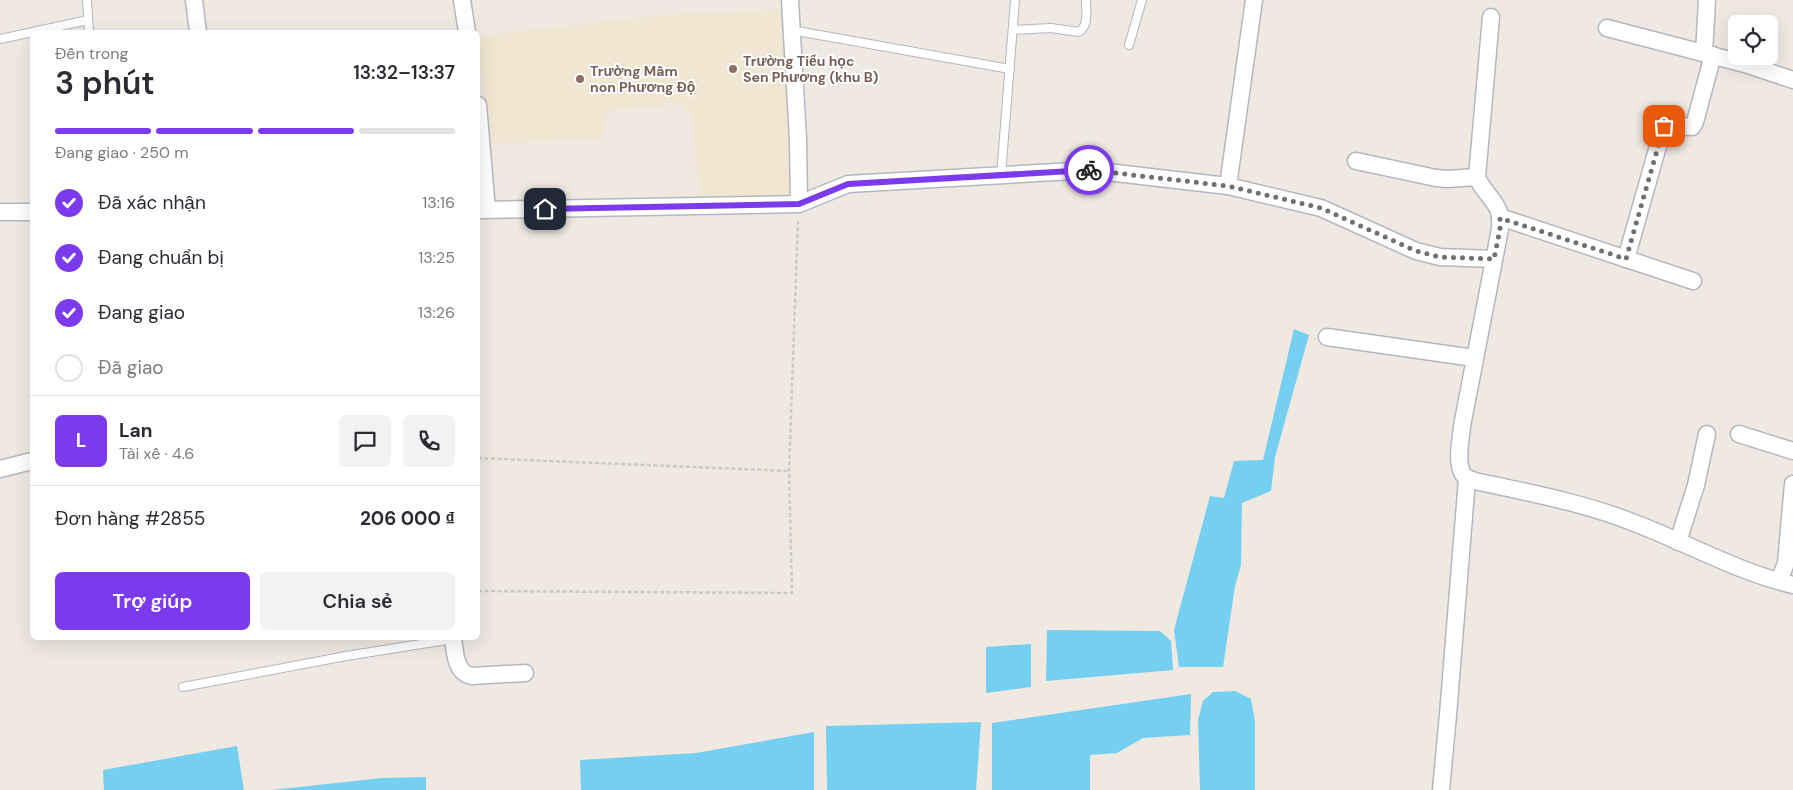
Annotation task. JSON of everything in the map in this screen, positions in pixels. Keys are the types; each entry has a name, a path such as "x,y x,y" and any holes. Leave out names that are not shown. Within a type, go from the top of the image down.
{"street":[{"path":"194,0 198,30"},
{"path":"462,0 467,30"},
{"path":"790,0 798,139 799,204"},
{"path":"1228,186 1254,0"},
{"path":"1626,259 1664,126 1670,124 1692,127 1695,122 1708,54 1707,0"},
{"path":"1490,17 1477,178 1496,205 1500,218 1500,229 1462,426 1459,452 1462,472 1467,478 1592,508 1638,524 1678,542 1786,583 1793,484"},
{"path":"1607,28 1708,54 1793,80"},
{"path":"480,158 482,210 799,204 848,184 1090,170 1228,186 1321,208 1416,251 1440,257 1494,259"},
{"path":"1356,161 1436,178 1477,178"},
{"path":"0,212 30,212"},
{"path":"1500,218 1693,281"},
{"path":"1326,337 1474,358"},
{"path":"1678,542 1696,485 1707,434"},
{"path":"1739,434 1793,451"},
{"path":"0,469 30,462"},
{"path":"1441,790 1467,478"},
{"path":"453,640 458,665 466,675 525,673"}],"lane":[{"path":"87,0 89,30"},
{"path":"1001,175 1015,0"},
{"path":"1013,30 1051,28 1079,32 1086,24 1086,0"},
{"path":"1128,45 1142,0"},
{"path":"42,30 88,20"},
{"path":"791,30 1010,69"},
{"path":"0,39 30,33"},
{"path":"183,687 441,640"}],"path":[{"path":"480,590 792,593 789,471 799,204"},
{"path":"480,458 789,471"}],"shaded area":[{"path":"784,9 794,197 701,200 690,113 680,104 607,111 604,138 492,144 480,68 480,36 663,15"}],"water":[{"path":"1294,329 1309,335 1275,457 1271,491 1242,503 1241,565 1235,586 1223,667 1179,667 1174,630 1210,496 1224,498 1234,461 1263,460"},
{"path":"1047,630 1160,631 1171,641 1173,670 1046,681"},
{"path":"1031,644 1031,687 986,693 986,647"},
{"path":"1235,691 1251,699 1255,722 1255,790 1200,790 1198,720 1203,701 1213,692"},
{"path":"1191,694 1190,735 1143,738 1117,753 1090,755 1090,790 992,790 992,723"},
{"path":"981,722 976,790 827,790 826,726"},
{"path":"814,732 814,790 581,790 580,760 696,753"},
{"path":"237,746 244,790 104,790 103,770"},
{"path":"426,777 426,790 272,790 382,778"}],"way so far":[{"path":"1089,170 1228,186 1321,208 1416,251 1440,257 1494,259 1500,229 1500,218 1626,259 1664,126"}],"place":[{"name":"Trường Tiểu học Sen Phương (khu B)","path":"733,69"},
{"name":"Trường Mầm non Phương Độ","path":"580,79"}],"route":[{"path":"545,209 799,204 848,184 1089,170"}]}
